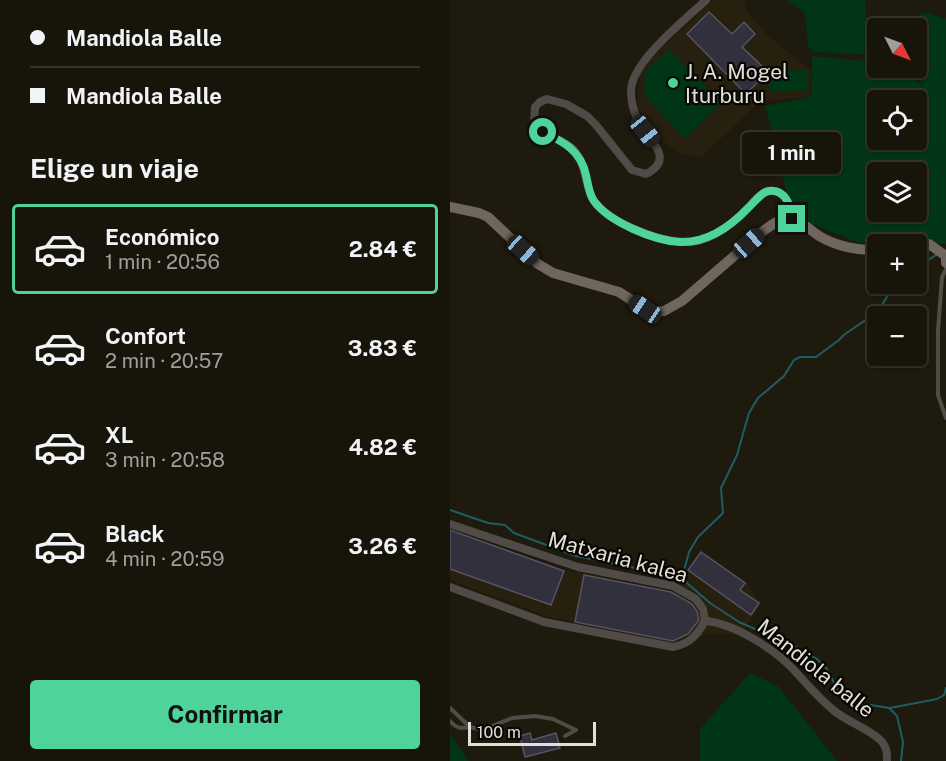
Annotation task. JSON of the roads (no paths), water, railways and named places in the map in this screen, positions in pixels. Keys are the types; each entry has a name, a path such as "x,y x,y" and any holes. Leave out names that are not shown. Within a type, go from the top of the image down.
{"street":[{"path":"706,0 641,62 633,77 632,104 638,120 661,156 659,165 654,170 646,174 632,170 596,125 566,104 547,99 540,102 535,107 534,122 543,132 565,142 574,150 581,159 594,201 605,213 642,232 676,242 692,242 707,237 733,222 762,194 769,191 777,192 788,201 792,219"},
{"path":"450,207 488,217 538,264 553,273 619,292 645,309 655,312 664,311 682,301 776,222 792,219 822,237 848,248 867,249"},
{"path":"927,244 946,256 946,263"},
{"name":"Matxaria kalea","path":"450,524 578,567 673,586 696,599 703,609 705,621"},
{"path":"450,587 544,622 674,647 689,641 698,634 705,621"},
{"name":"Mandiola balle","path":"705,621 741,631 780,658 836,713 882,742 887,750 887,761"}],"lane":[{"path":"946,269 942,277 937,363 938,394 946,418"},
{"path":"450,708 470,727"},
{"path":"450,721 455,727 462,729 470,727 482,730 512,718 535,716 553,719 576,730 565,736"}],"waterway":[{"path":"927,261 936,255"},
{"path":"682,578 689,552 698,537 723,513 721,488 737,455 749,413 758,398 784,376 794,360 800,357 816,357 870,317 881,307 888,294"},
{"path":"450,510 488,523 505,525 514,533 576,556 680,577 710,603 739,622 796,647 817,659 827,669 837,689 853,702 889,708 897,716 903,742 901,761"},
{"path":"890,708 937,699 944,695 946,688"}],"place":[{"name":"J. A. Mogel Iturburu","path":"673,83"}]}
